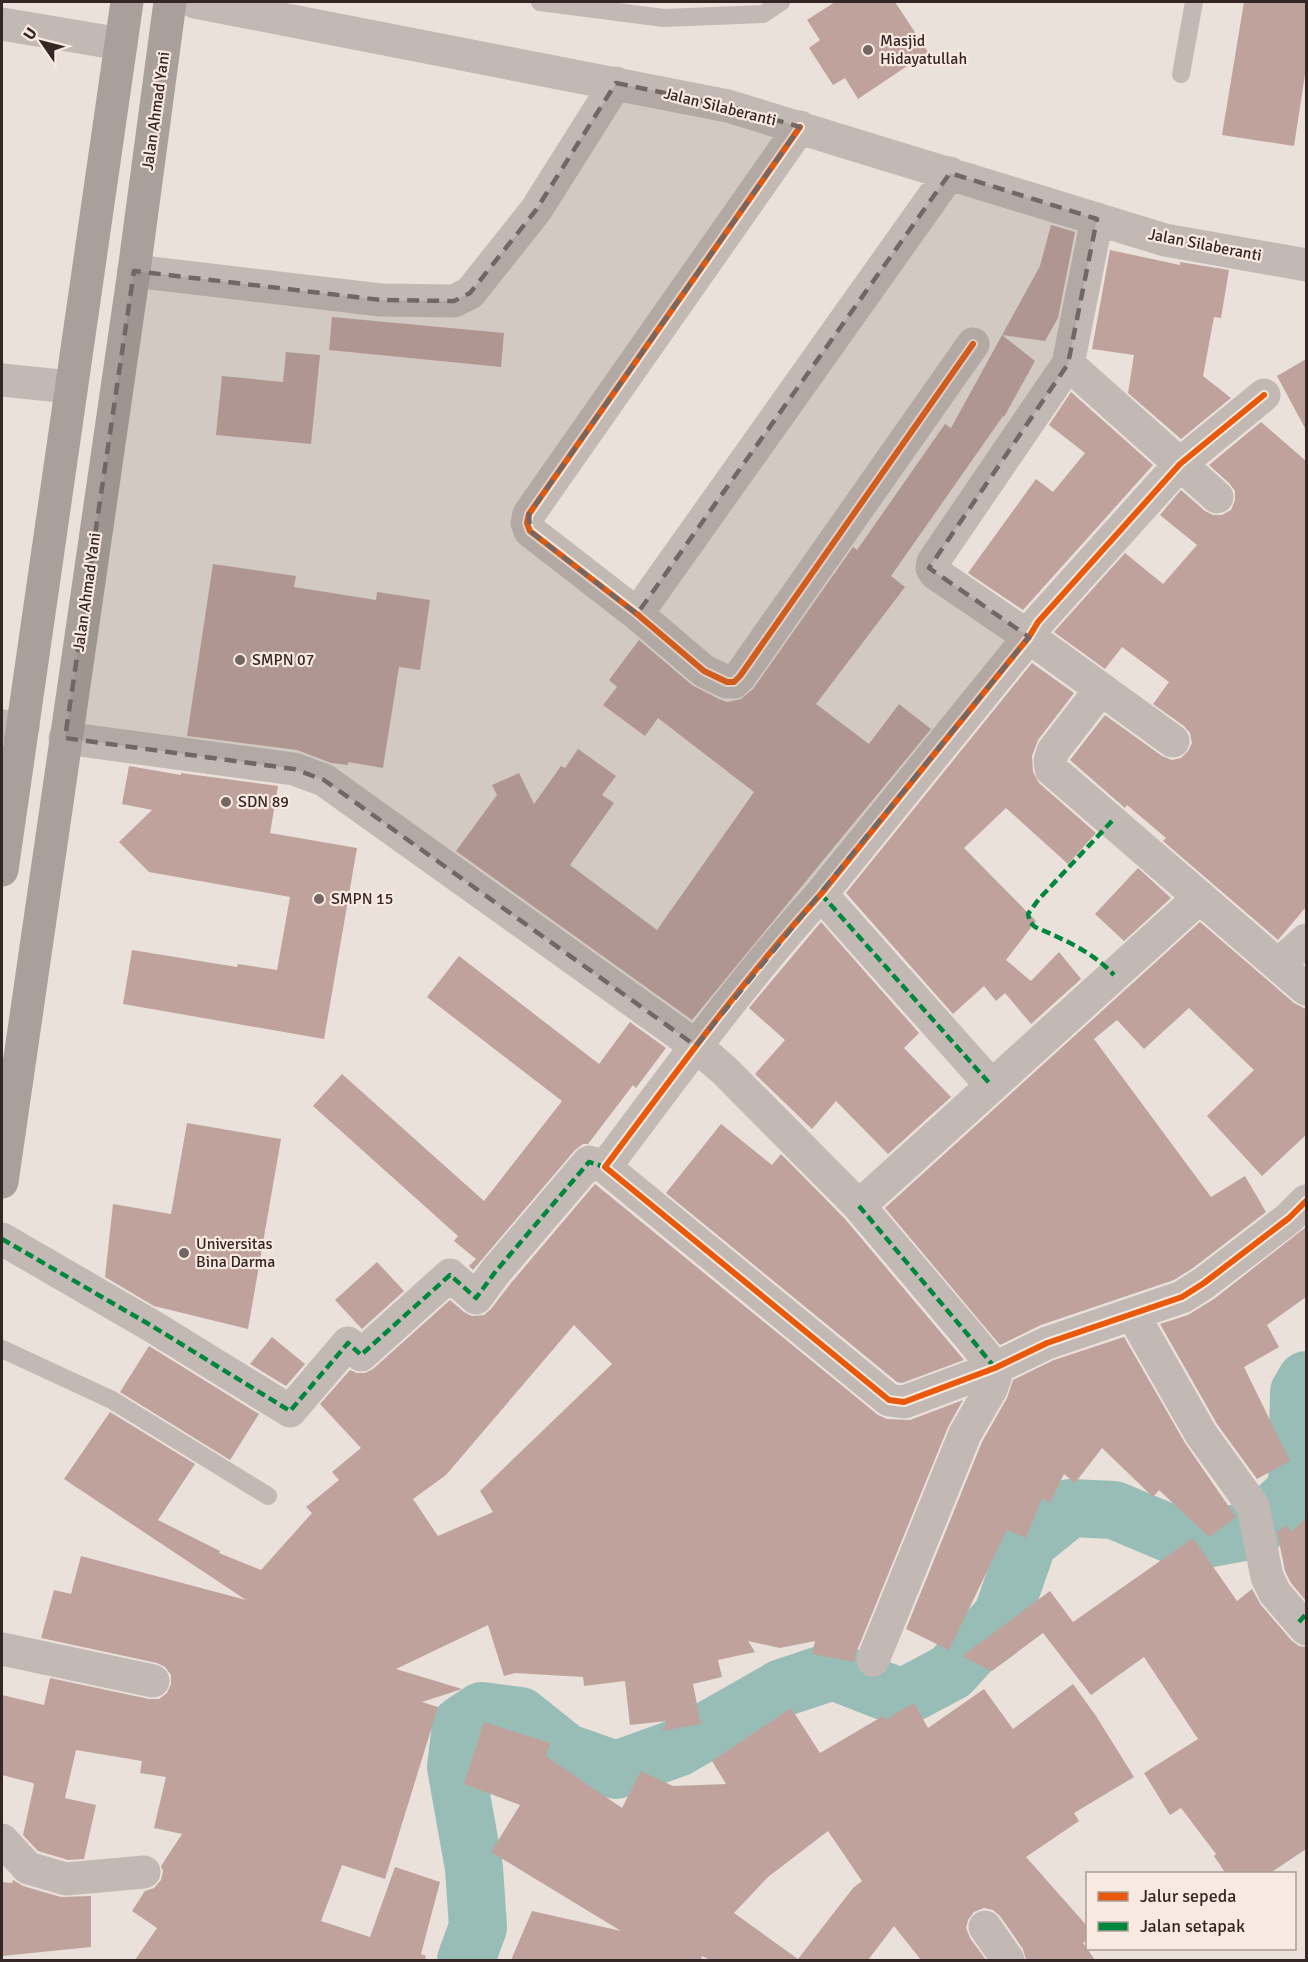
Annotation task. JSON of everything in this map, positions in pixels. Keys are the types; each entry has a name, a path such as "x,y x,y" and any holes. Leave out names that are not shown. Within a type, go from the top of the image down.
{"highway":[{"path":"2,870 12,726 70,387 127,2"},
{"name":"Jalan Ahmad Yani","path":"2,1182 134,271 170,2"}],"street":[{"name":"Jalan Silaberanti","path":"195,2 728,106 1165,240 1306,265"},
{"path":"2,24 121,44"},
{"path":"134,271 381,300 453,301 461,298 470,292 536,210 616,84"},
{"path":"800,128 529,514 527,523 530,531 637,614 704,671 727,682 734,682 974,344"},
{"path":"637,614 950,173"},
{"path":"1097,219 1068,364 933,562 932,568 935,573 1029,637 1173,741"},
{"path":"1068,364 1217,497"},
{"path":"2,380 70,387"},
{"path":"605,1167 696,1046 788,930 821,894 1029,637 1038,622 1180,464 1264,395"},
{"path":"1101,689 1053,751 1050,761 1051,769 1306,989"},
{"path":"65,738 294,769 324,780 696,1046 724,1070 859,1206 995,1368 995,1378 991,1389 965,1434 873,1660"},
{"path":"821,894 991,1085"},
{"path":"859,1206 1200,897"},
{"path":"1278,965 1306,940"},
{"path":"2,1239 152,1326 291,1411 348,1343 361,1355 450,1275 477,1298 496,1271 589,1162 605,1167 889,1400 904,1402 995,1368 1047,1343 1182,1297 1204,1283 1289,1218 1306,1201"},
{"path":"1133,1315 1201,1434 1253,1506 1267,1577 1275,1593 1304,1622"},
{"path":"2,1649 153,1681"},
{"path":"2,1840 28,1868 66,1879 144,1872"},
{"path":"985,1927 1008,1960"}],"lane":[{"path":"540,2 664,18 763,14 781,2"},
{"path":"1181,74 1194,2"},
{"path":"2,1349 112,1400 268,1496"}],"highlighted area":[{"path":"616,83 728,106 800,127 529,514 530,531 637,614 950,173 1097,219 1068,364 929,568 1029,637 696,1046 324,780 294,769 65,738 134,271 381,300 454,301 470,293 536,210"}],"building":[{"name":"Masjid Hidayatullah","path":"835,2 895,2 928,52 858,99 845,78 833,85 809,48 820,40 807,20"},
{"path":"1244,2 1306,2 1306,68 1294,146 1222,135"},
{"path":"1051,225 1075,232 1058,318 1045,341 1002,335 1040,266"},
{"path":"1110,250 1180,265 1180,262 1229,270 1221,318 1214,317 1203,376 1231,398 1181,439 1128,393 1134,355 1092,349"},
{"path":"332,317 504,333 501,367 329,350"},
{"path":"1002,335 1035,361 1004,417 891,576 905,587 816,704 869,744 899,704 931,729 692,1020 456,851 497,795 492,785 519,773 534,804 561,766 565,768 578,749 616,776 602,795 614,803 570,865 657,930 754,792 658,718 645,736 603,705 617,687 609,680 639,640 692,685 719,699 727,702 741,699 753,689 853,547 857,550 945,424 951,428"},
{"path":"286,352 320,355 311,444 216,435 222,376 283,382"},
{"path":"1306,359 1306,430 1277,376"},
{"path":"1071,392 1153,465 1023,610 968,573 1036,479 1053,492 1085,453 1049,425"},
{"path":"1261,422 1306,461 1306,907 1278,940 1163,841 1166,838 1127,805 1125,808 1070,760 1105,715 1162,756 1172,760 1181,758 1192,743 1190,733 1184,726 1153,704 1169,682 1122,647 1105,669 1054,632 1125,553 1163,584 1197,545 1160,515 1181,490 1213,515 1222,515 1231,510 1235,500 1235,491 1209,465"},
{"path":"213,564 296,576 294,587 376,600 377,592 430,600 420,670 399,667 383,768 348,762 348,765 331,763 297,750 187,736"},
{"path":"1032,663 1074,693 1038,740 1032,756 1033,772 1039,783 1096,833 1068,864 1006,808 964,848 1036,921 1006,960 1031,981 1059,952 1081,979 1031,1024 1005,993 996,1001 984,986 953,1014 846,893"},
{"path":"129,766 181,775 181,773 278,786 270,833 357,848 324,1039 123,1004 132,950 237,967 238,964 277,970 290,897 149,872 119,842 152,810 122,804"},
{"path":"1138,868 1171,898 1124,941 1095,914"},
{"path":"821,922 919,1033 904,1048 951,1097 888,1154 836,1101 812,1129 755,1074 785,1040 749,1008"},
{"path":"1200,922 1294,1003 1306,1009 1306,1135 1262,1176 1207,1116 1254,1070 1189,1008 1144,1049 1117,1020 1094,1039 1211,1197 1245,1176 1266,1212 1174,1280 1041,1325 1000,1345 885,1208"},
{"path":"459,956 599,1064 630,1022 666,1048 636,1088 633,1085 588,1144 583,1144 575,1150 473,1270 469,1266 476,1259 454,1241 458,1236 313,1106 342,1074 484,1201 562,1101 427,997"},
{"name":"Universitas Bina Darma","path":"187,1123 281,1139 248,1329 154,1306 105,1277 113,1204 171,1214"},
{"path":"721,1124 772,1165 781,1154 845,1219 964,1360 902,1383 897,1382 666,1193"},
{"path":"595,1184 878,1415 887,1419 910,1420 963,1400 948,1427 854,1662 812,1654 815,1641 780,1648 748,1641 755,1652 718,1660 722,1677 693,1684 701,1724 662,1731 667,1721 630,1725 625,1681 584,1686 583,1677 515,1673 504,1676 488,1625 396,1669 462,1689 422,1702 438,1707 385,1879 342,1865 321,1921 370,1937 395,1867 440,1882 421,1954 426,1956 425,1960 135,1960 157,1928 132,1911 145,1891 154,1888 161,1880 163,1871 161,1866 182,1834 154,1828 166,1777 140,1773 142,1761 76,1750 65,1798 96,1805 84,1859 68,1860 38,1851 23,1835 34,1785 2,1775 2,1695 44,1705 50,1678 149,1699 159,1699 167,1693 171,1684 171,1675 165,1667 157,1663 41,1638 54,1590 71,1594 81,1556 246,1600 64,1479 110,1412 195,1464 158,1520 220,1551 219,1553 261,1570 312,1513 306,1507 339,1480 332,1472 361,1448 320,1404 350,1370 365,1373 373,1369 450,1300 472,1316 484,1315","holes":["574,1325 612,1364 480,1491 493,1512 438,1536 413,1499 446,1475"]},
{"path":"1306,1227 1306,1297 1267,1325 1279,1347 1244,1367 1290,1461 1257,1479 1217,1424 1160,1324 1188,1315 1214,1299"},
{"path":"377,1262 404,1291 362,1329 335,1300"},
{"path":"272,1337 305,1364 286,1386 250,1364"},
{"path":"1124,1337 1185,1443 1236,1517 1209,1537 1159,1490 1153,1497 1102,1448 1075,1483 1064,1474 1050,1503 1042,1498 1026,1538 1007,1530 949,1650 906,1629 982,1442 1007,1398 1013,1380 1054,1360"},
{"path":"149,1346 259,1414 230,1460 120,1392"},
{"path":"1306,1518 1306,1601 1291,1583 1285,1571 1277,1532 1287,1525 1291,1532"},
{"path":"1193,1538 1237,1601 1252,1589 1261,1605 1292,1641 1299,1646 1306,1647 1306,1849 1272,1872 1225,1872 1214,1856 1216,1854 1181,1808 1170,1815 1144,1773 1198,1739 1144,1657 1091,1695 1043,1633 992,1671 962,1656 1050,1591 1073,1622"},
{"path":"1073,1684 1134,1777 1074,1813 1079,1821 1026,1857 1086,1925 1086,1941 1083,1943 1095,1960 1026,1960 1023,1949 1000,1916 993,1910 984,1908 974,1912 966,1928 970,1938 986,1960 921,1960 894,1926 868,1960 710,1960 702,1956 701,1960 511,1960 532,1911 621,1931 491,1852 520,1805 464,1784 484,1722 550,1743 546,1756 622,1808 641,1771 673,1786 726,1784 712,1761 791,1708 820,1753 883,1716 885,1720 914,1703 928,1728 984,1689 1013,1729","holes":["828,1831 862,1881 853,1888 798,1959 734,1913 768,1877"]},
{"path":"13,1880 23,1886 61,1897 91,1896 91,1947 2,1956 2,1882 12,1883"}],"waterway":[{"path":"466,1960 478,1927 474,1868 456,1767 461,1725 482,1711 520,1716 565,1752 616,1770 677,1748 782,1688 833,1671 902,1698 951,1672 1002,1616 1028,1542 1070,1508 1114,1510 1190,1542 1254,1530 1297,1490 1299,1392 1306,1380"}],"marked path":[{"path":"1112,821 1039,899 1028,914 1030,922 1035,927 1067,941 1097,959 1114,975"},
{"path":"821,894 991,1085"},
{"path":"2,1239 152,1326 290,1411 348,1343 361,1355 450,1275 476,1298 496,1271 589,1162 605,1167"},
{"path":"859,1206 995,1368"},
{"path":"1299,1622 1306,1614"}],"cycle path":[{"path":"800,127 529,514 527,523 530,531 637,614 704,671 727,682 734,682 973,344"},
{"path":"1264,395 1180,464 1038,622 1029,637 737,994 605,1167 889,1400 904,1402 995,1368 1047,1343 1182,1297 1204,1283 1289,1218 1306,1201"}],"place":[{"name":"Masjid Hidayatullah","path":"868,50"},
{"name":"SMPN 07","path":"240,660"},
{"name":"SDN 89","path":"226,802"},
{"name":"SMPN 15","path":"319,899"},
{"name":"Universitas Bina Darma","path":"184,1253"}]}
